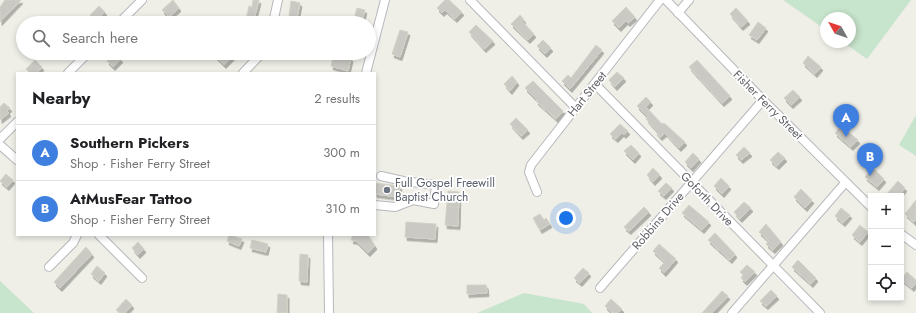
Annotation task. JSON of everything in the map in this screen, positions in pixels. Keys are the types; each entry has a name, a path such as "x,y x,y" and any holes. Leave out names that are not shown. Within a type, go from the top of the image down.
{"street":[{"path":"126,16 142,0"},
{"path":"275,16 278,0"},
{"path":"376,35 385,0"},
{"path":"470,0 576,108"},
{"name":"Hart Street","path":"537,192 529,172 531,166 660,0"},
{"name":"Fisher Ferry Street","path":"666,0 845,183 868,204"},
{"path":"678,12 689,0"},
{"path":"69,72 81,60"},
{"path":"244,72 255,60"},
{"path":"366,72 369,60"},
{"name":"Goforth Drive","path":"595,84 773,268 820,313"},
{"name":"Robbins Drive","path":"600,288 763,100"},
{"path":"0,139 16,123"},
{"path":"0,145 16,159"},
{"path":"376,205 395,207 413,200 434,204 436,185 403,181 381,176"},
{"path":"732,313 773,268 845,183"},
{"path":"49,267 73,243 76,236"},
{"path":"100,236 142,278"},
{"path":"328,236 329,313"},
{"path":"904,236 916,245"}],"green space":[{"path":"783,0 911,0 867,59 851,48 856,48 856,12 820,12 820,26"},
{"path":"916,115 916,156 899,145"},
{"path":"0,281 34,313 0,313"},
{"path":"524,293 584,304 592,313 477,313"}],"building":[{"path":"5,0 21,0 0,22 0,7"},
{"path":"173,0 179,8 170,16 168,16 162,10"},
{"path":"253,0 259,0 255,16 247,16 249,6 252,7"},
{"path":"445,0 449,0 462,12 455,19 445,10 442,13 437,8"},
{"path":"291,1 300,3 297,16 289,16"},
{"path":"99,6 105,12 101,16 90,15"},
{"path":"626,7 635,17 628,23 626,21 619,28 612,21"},
{"path":"357,8 365,10 363,16 355,16"},
{"path":"736,8 748,21 741,27 730,14"},
{"path":"520,15 524,20 522,21 534,34 528,40 511,24"},
{"path":"758,22 766,28 757,40 749,35"},
{"path":"476,25 493,41 484,49 469,32"},
{"path":"400,30 408,32 400,57 392,54"},
{"path":"543,40 551,48 545,54 537,46"},
{"path":"596,45 602,50 570,89 562,81 568,75 571,78"},
{"path":"808,56 821,67 815,74 803,63"},
{"path":"35,60 42,67 38,72 29,72 26,69"},
{"path":"108,60 120,60 113,67 107,61"},
{"path":"219,60 229,60 224,65"},
{"path":"332,60 351,60 348,71 331,66"},
{"path":"697,60 730,96 722,103 689,67"},
{"path":"617,72 624,78 615,87 609,80"},
{"path":"512,76 517,82 510,91 504,84"},
{"path":"533,81 563,111 556,119 536,101 537,100 525,88"},
{"path":"793,90 800,97 791,105 784,98"},
{"path":"646,97 651,102 646,107 662,124 664,123 685,142 679,148 665,133 660,137 646,119 648,117 637,106"},
{"path":"4,103 10,108 7,111 9,113 0,120 0,107"},
{"path":"516,118 528,130 521,136 510,124"},
{"path":"620,124 628,131 624,135 622,133 616,139 610,134"},
{"path":"841,126 858,140 851,147 835,133"},
{"path":"631,145 639,153 633,160 624,151"},
{"path":"744,147 750,153 741,160 736,155"},
{"path":"778,152 785,158 777,166 770,160"},
{"path":"693,153 699,159 691,168 685,162"},
{"path":"653,168 660,175 653,182 647,175"},
{"path":"873,168 884,179 877,187 865,177"},
{"path":"6,174 13,180 7,187 0,181"},
{"path":"721,178 729,186 722,194 714,186"},
{"path":"898,181 905,188 901,193 888,193"},
{"name":"Full Gospel Freewill Baptist Church","path":"376,183 400,186 398,197 376,194"},
{"path":"666,183 672,188 664,196 658,191"},
{"path":"801,189 812,200 805,208 794,197"},
{"path":"448,191 459,192 458,226 445,225"},
{"path":"916,200 916,219 914,222 905,214"},
{"path":"744,202 751,208 740,219 734,212"},
{"path":"689,205 709,222 702,230 682,213"},
{"path":"644,207 649,212 629,231 624,227"},
{"path":"841,208 850,215 843,223 835,216"},
{"path":"540,214 544,220 546,218 550,224 540,230 533,218"},
{"path":"406,222 436,224 435,239 405,237"},
{"path":"766,224 781,242 773,250 766,244 769,241 759,232"},
{"path":"860,225 868,232 860,242 852,235"},
{"path":"715,233 735,254 730,260 708,240"},
{"path":"229,236 242,239 239,246 227,241"},
{"path":"353,236 369,236 375,246 368,253 356,241 351,240"},
{"path":"252,240 268,244 266,252 250,248"},
{"path":"138,242 144,249 138,255 132,248"},
{"path":"659,244 676,259 664,273 659,268 665,262 653,251"},
{"path":"86,247 92,254 60,288 54,282"},
{"path":"300,254 308,255 307,282 299,281"},
{"path":"798,260 816,278 811,284 792,267"},
{"path":"747,265 755,272 745,282 741,278 743,275 740,272"},
{"path":"97,266 105,273 99,281 91,274"},
{"path":"583,268 589,273 580,283 574,278"},
{"path":"907,272 916,280 916,283 912,288 904,281 904,276"},
{"path":"467,285 486,285 487,293 467,294"},
{"path":"771,290 777,296 766,306 760,301"},
{"path":"722,291 728,296 712,313 702,313"},
{"path":"278,294 287,295 287,313 277,313"},
{"path":"126,299 132,305 125,313 120,313 116,310"},
{"path":"611,299 622,309 618,313 612,313 605,306"}],"place":[{"name":"Southern Pickers","path":"846,137"},
{"name":"AtMusFear Tattoo","path":"870,176"},
{"name":"Full Gospel Freewill Baptist Church","path":"387,190"}]}
